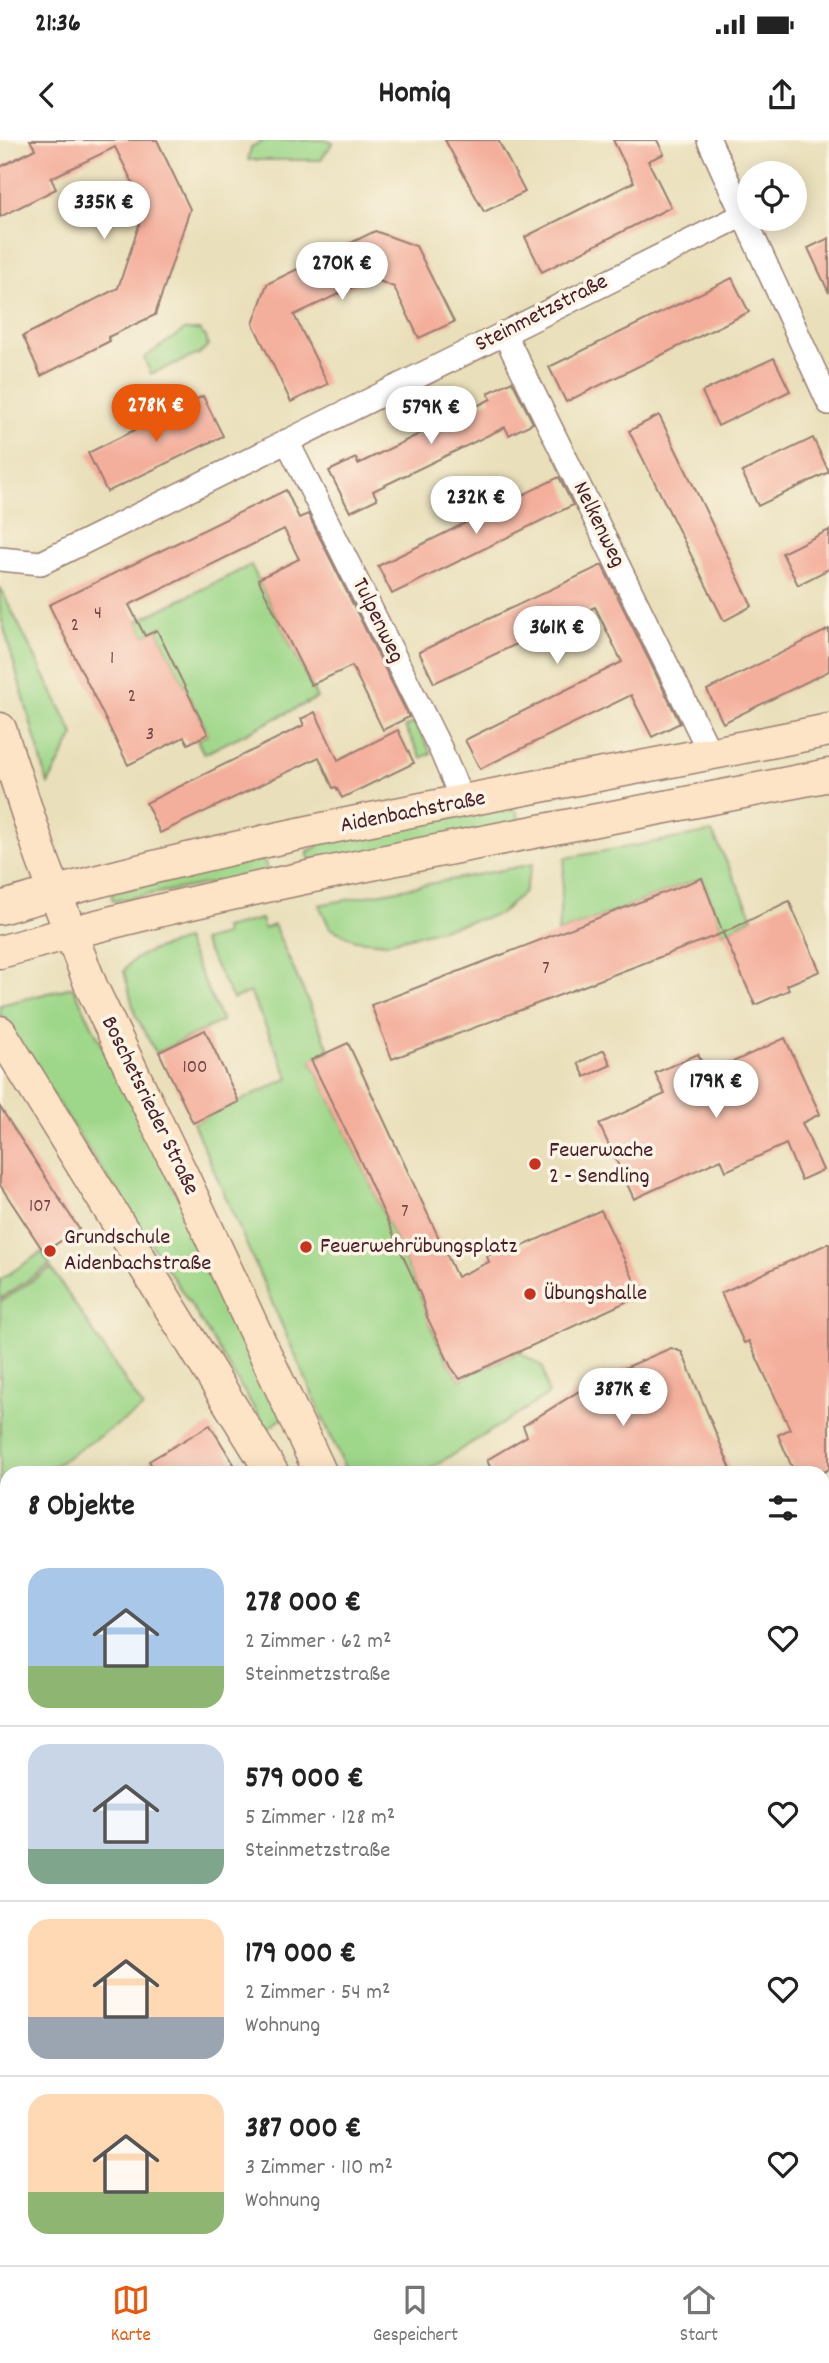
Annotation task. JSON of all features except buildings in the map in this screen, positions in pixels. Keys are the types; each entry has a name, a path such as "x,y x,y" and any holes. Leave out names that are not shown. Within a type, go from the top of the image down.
{"main road":[{"name":"Boschetsrieder Straße","path":"0,729 24,807 91,986 317,1466"},
{"name":"Aidenbachstraße","path":"0,908 125,873 285,837 829,730"},
{"name":"Aidenbachstraße","path":"0,952 181,904 546,828 829,775"},
{"path":"539,788 546,828"},
{"path":"285,837 296,880"},
{"path":"0,1032 268,1466"}],"street":[{"path":"709,140 737,202"},
{"name":"Steinmetzstraße","path":"0,559 41,563 737,218"},
{"path":"750,231 829,403"},
{"name":"Nelkenweg","path":"504,333 711,755"},
{"name":"Tulpenweg","path":"287,441 440,748 455,783 460,803"}],"green space":[{"path":"265,140 333,142 321,160 248,160 251,147"},
{"path":"184,330 199,330 206,337 208,346 199,354 151,374 144,358"},
{"path":"251,565 317,698 204,754 197,740 208,734 157,630 145,636 137,621"},
{"path":"0,587 74,735 48,784 0,614"},
{"path":"415,722 431,753 421,758 405,727"},
{"path":"514,806 519,818 515,825 314,865 308,856 308,851 317,847 319,842"},
{"path":"712,832 753,917 723,933 702,878 558,933 565,858"},
{"path":"258,860 265,862 267,871 113,901 111,893"},
{"path":"533,864 524,892 500,914 386,943 355,940 330,928 319,905"},
{"path":"261,919 264,929 274,925 330,1051 311,1060 359,1158 420,1294 436,1339 453,1370 460,1379 519,1352 543,1367 548,1395 434,1466 344,1466 193,1123 289,1078 250,992 233,999 202,941 225,935 224,928"},
{"path":"185,940 222,1021 156,1053 135,1014 124,971 142,955"},
{"path":"73,987 287,1415 267,1429 189,1302 0,1015 0,1005"},
{"path":"42,1252 50,1265 0,1299 0,1280"},
{"path":"51,1268 143,1408 54,1466 0,1466 0,1302"}],"place":[{"name":"Feuerwache 2 - Sendling","path":"535,1164"},
{"name":"Feuerwehrübungsplatz","path":"306,1247"},
{"name":"Grundschule Aidenbachstraße","path":"50,1251"},
{"name":"Übungshalle","path":"530,1294"}]}
